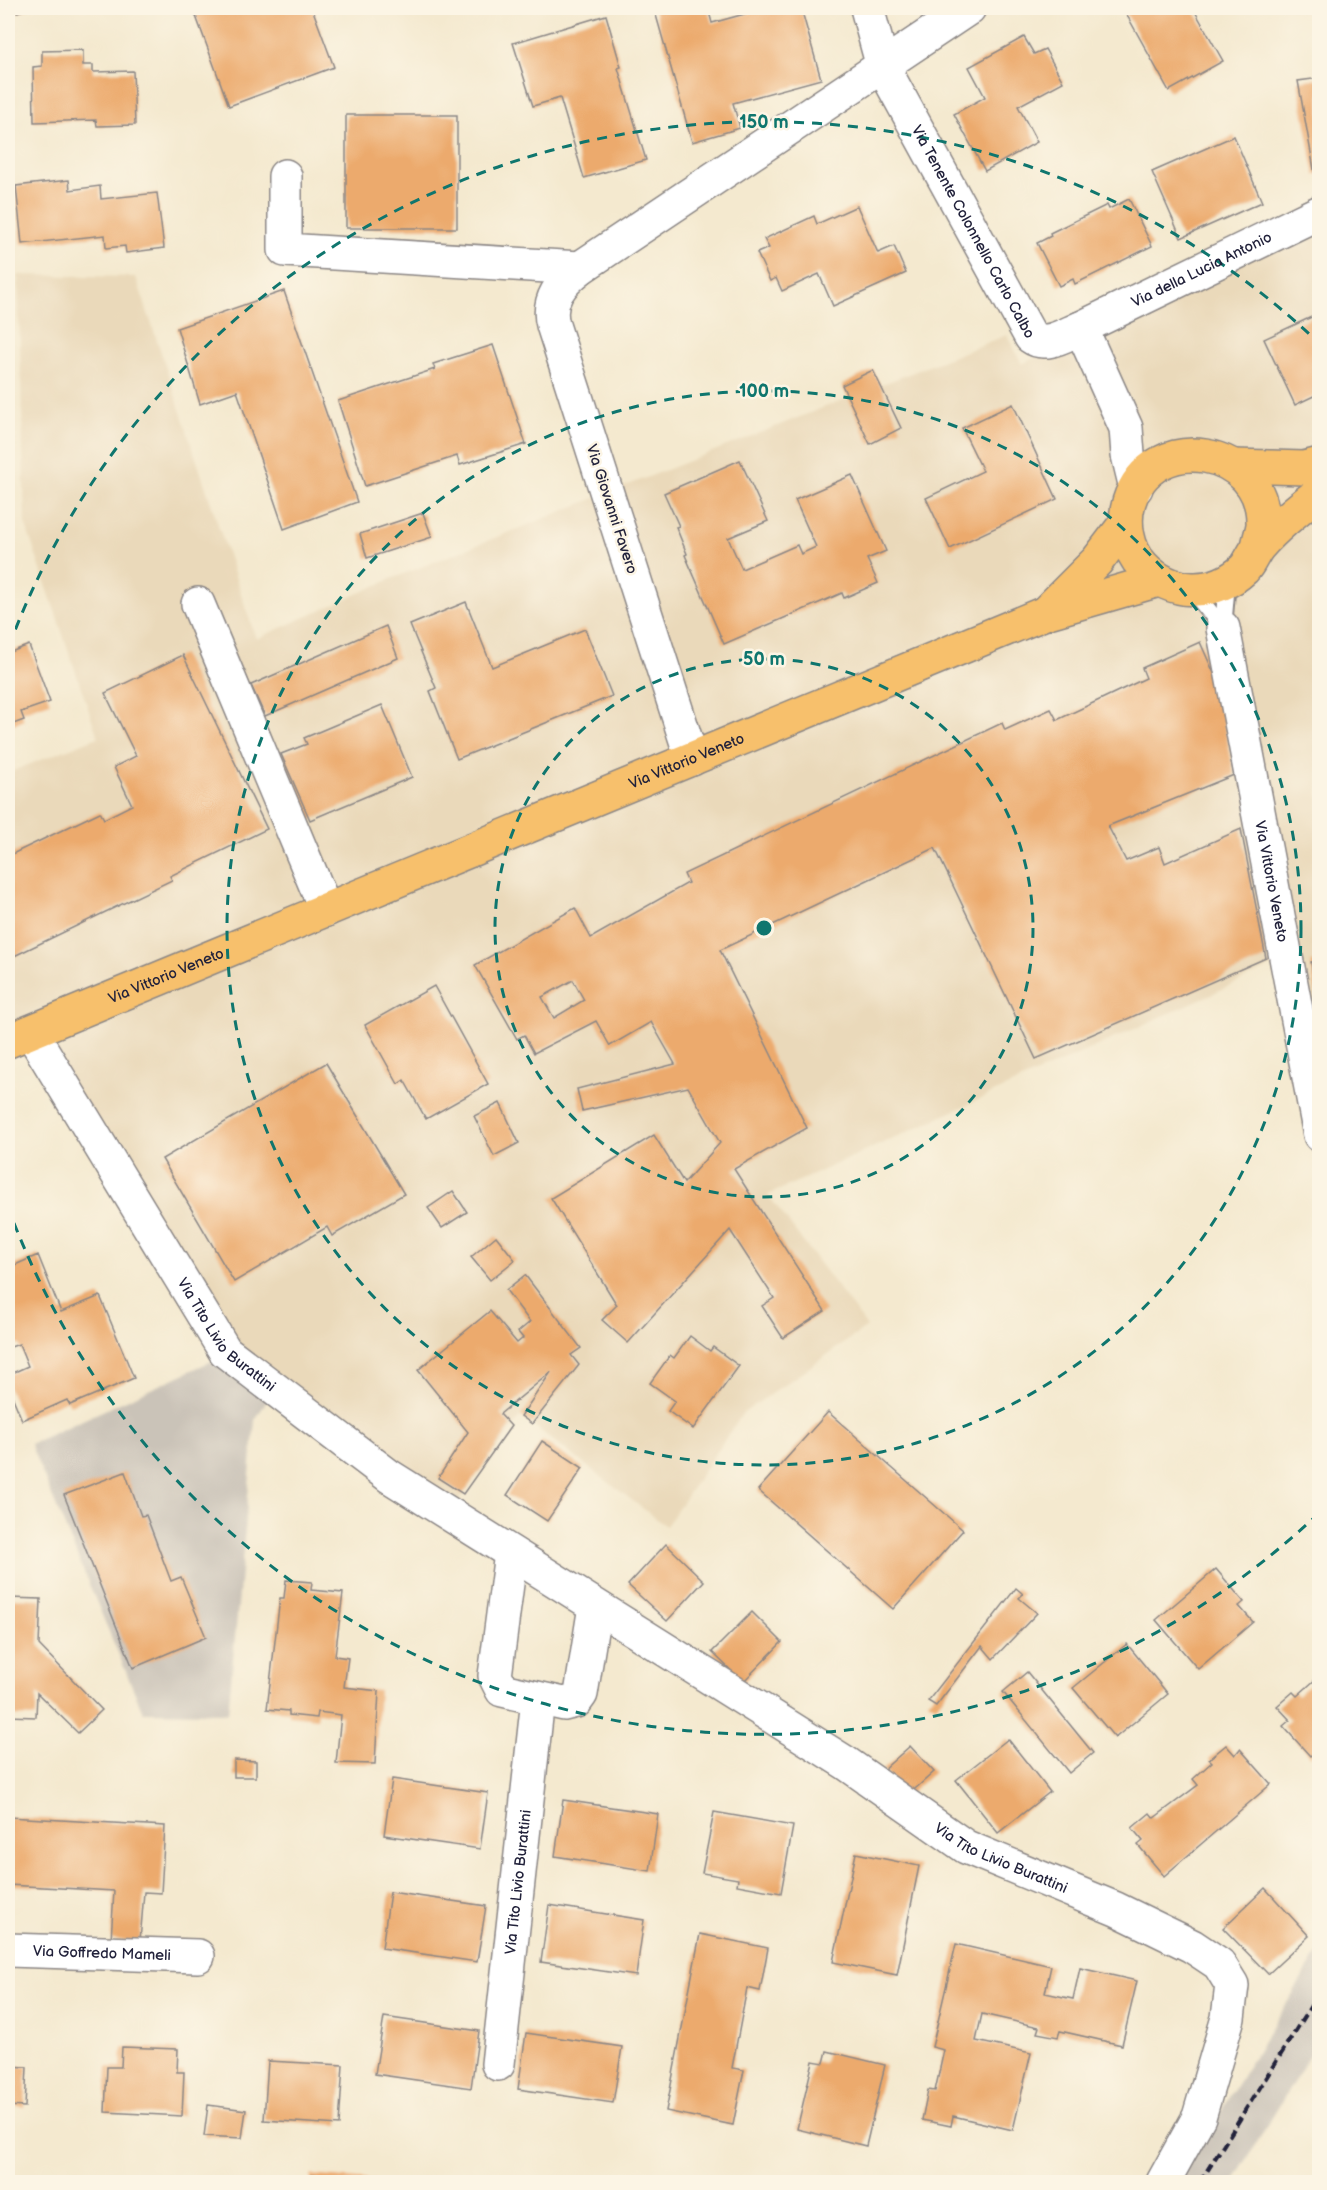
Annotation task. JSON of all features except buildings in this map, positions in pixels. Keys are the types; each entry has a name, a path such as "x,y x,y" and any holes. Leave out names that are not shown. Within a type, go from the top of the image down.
{"main road":[{"name":"Via Vittorio Veneto","path":"1258,547 1263,524 1259,501 1250,482 1234,466 1215,457 1194,453 1173,457 1154,467 1136,488 1130,501 1126,523 1130,543 1141,564 1159,580 1181,589 1205,589 1227,582 1246,567 1258,547 1320,492"},
{"name":"Via Vittorio Veneto","path":"1234,466 1304,468 1320,464"},
{"name":"Via Vittorio Veneto","path":"1046,613 1096,561 1126,523"},
{"name":"Via Vittorio Veneto","path":"19,1037 1046,613 1159,580"}],"street":[{"name":"Via Tenente Colonnello Carlo Calbo","path":"867,8 883,66 1031,337 1037,342 1047,342 1081,328"},
{"name":"Via Giovanni Favero","path":"692,759 550,313 552,299 561,286 580,268 969,8"},
{"path":"285,176 285,250 580,268"},
{"name":"Via della Lucia Antonio","path":"1081,328 1320,212"},
{"path":"1081,328 1126,428 1128,455 1136,488"},
{"path":"1126,428 1173,457"},
{"path":"198,604 326,910"},
{"name":"Via Vittorio Veneto","path":"1222,628 1320,1135"},
{"name":"Via Tito Livio Burattini","path":"19,1037 225,1351 389,1476 846,1763 966,1847 1116,1909 1192,1946 1219,1964 1232,1985 1228,2018 1202,2110 1191,2134 1162,2182"},
{"path":"511,1553 496,1681 507,1693 568,1704 579,1698 595,1606"},
{"name":"Via Tito Livio Burattini","path":"498,2064 538,1699"},
{"name":"Via Goffredo Mameli","path":"8,1950 198,1956"}],"lane":[{"path":"1222,628 1227,582"},
{"path":"1191,589 1222,628"}],"shaded area":[{"path":"1319,221 1319,1167 1282,962 768,1195 867,1327 742,1414 666,1526 521,1416 453,1508 236,1350 16,1023 8,1004 8,773 98,737 25,523 18,275 136,277 256,639 391,579 1007,335 1022,364"},
{"path":"236,1350 278,1382 255,1420 228,1713 143,1712 30,1444"},
{"path":"1319,1951 1319,2040 1233,2182 1177,2182"}],"railway":[{"path":"1200,2182 1320,1992"}]}
